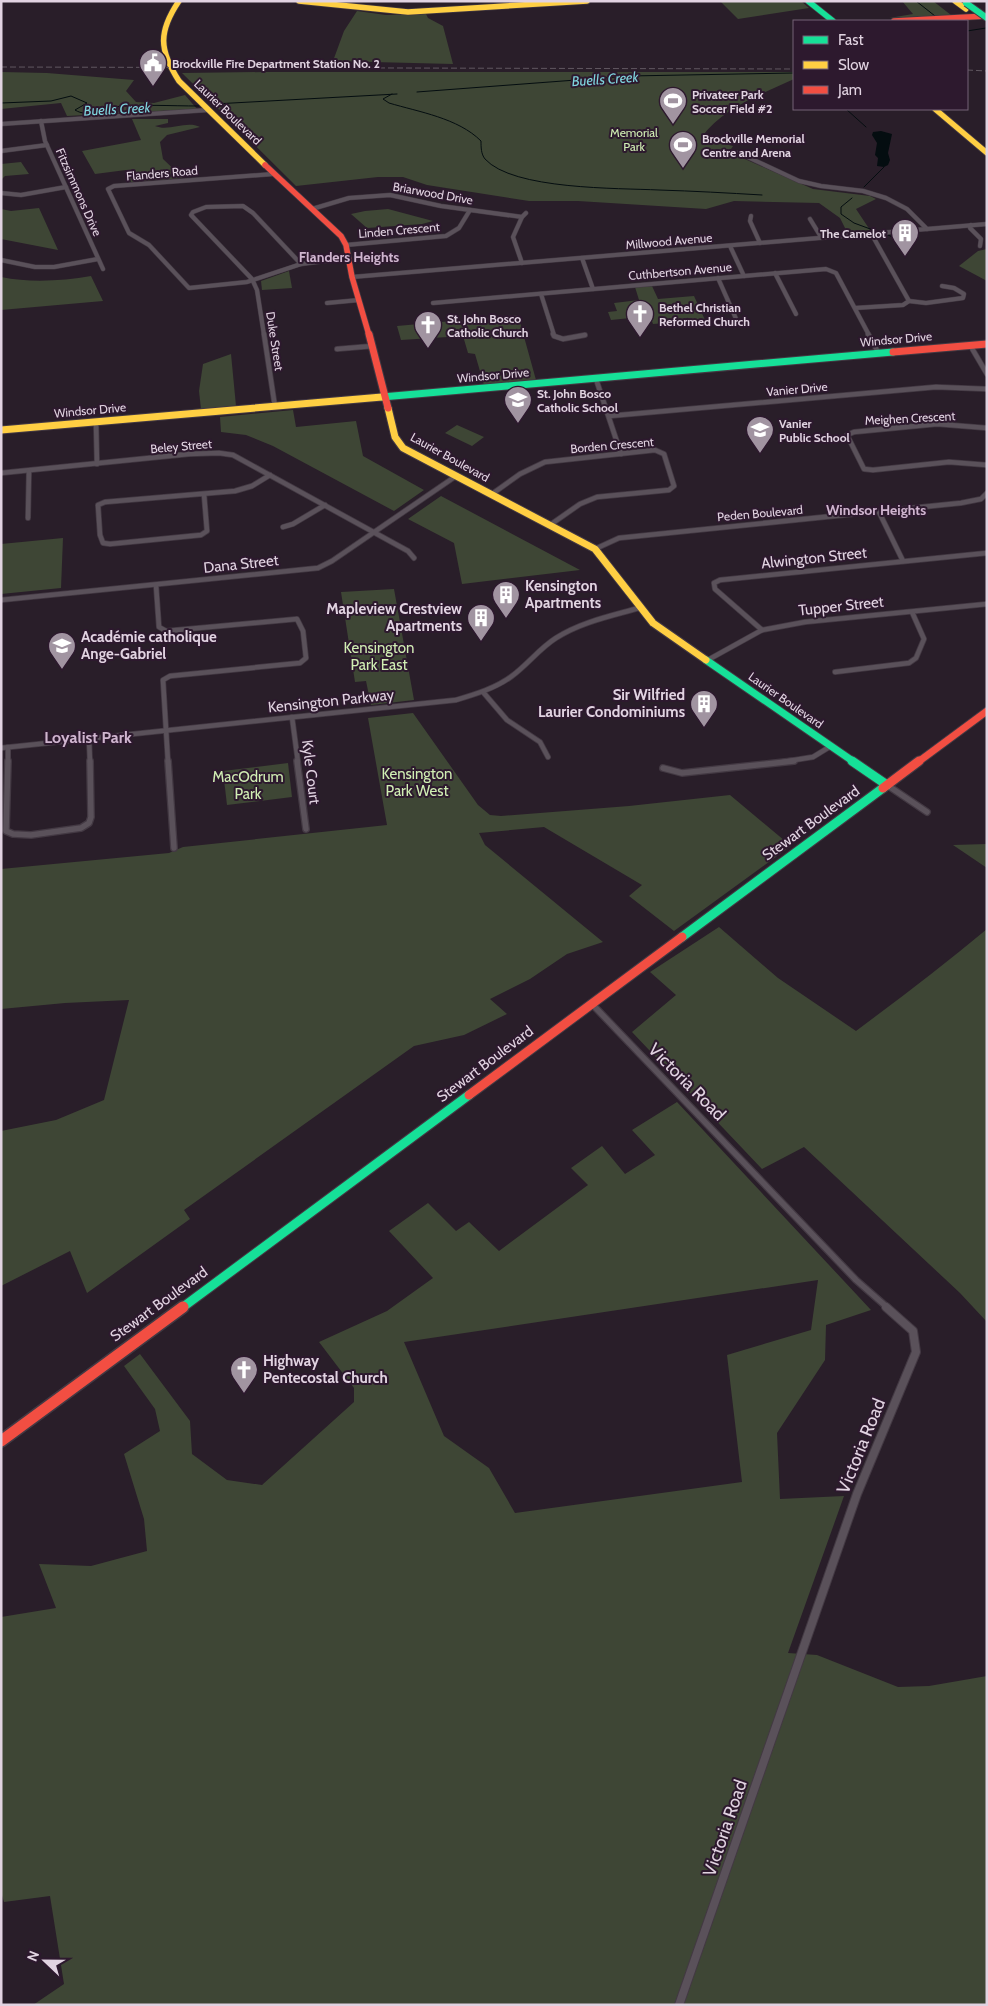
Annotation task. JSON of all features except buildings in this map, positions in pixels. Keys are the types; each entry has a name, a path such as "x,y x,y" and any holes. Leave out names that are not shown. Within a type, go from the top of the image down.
{"main road":[{"name":"Laurier Boulevard","path":"179,1 162,31 164,54 168,68 273,174 341,236 346,245 352,277 373,346 395,438 403,448 596,550 609,563 639,608 653,623 887,785"},
{"path":"299,1 408,12 587,1"},
{"path":"808,1 832,20"},
{"path":"962,4 987,17"},
{"path":"962,4 987,23"},
{"path":"917,20 987,17"},
{"path":"935,110 987,153"},
{"name":"Windsor Drive","path":"1,430 386,398 987,344"},
{"name":"Stewart Boulevard","path":"1,1441 987,711"}],"street":[{"path":"1,124 208,110"},
{"name":"Fitzsimmons Drive","path":"41,121 47,145 103,269"},
{"path":"1,150 47,145"},
{"path":"704,151 739,153 805,183 864,191 886,198 908,209 927,229"},
{"name":"Flanders Road","path":"273,174 114,186 108,189 129,233 149,245 189,288 247,282 301,264 349,258"},
{"path":"1,193 21,195 66,187"},
{"name":"Briarwood Drive","path":"312,209 349,198 380,195 400,196 441,206 522,217"},
{"path":"252,280 194,219 191,215 193,212 206,207 243,206 253,213 301,264"},
{"name":"Linden Crescent","path":"346,245 446,236 459,228 470,210"},
{"path":"522,263 513,238 522,217 526,213"},
{"path":"751,216 750,221 760,243"},
{"path":"810,219 821,237"},
{"name":"Millwood Avenue","path":"352,277 987,224"},
{"path":"971,225 970,228 980,239 980,246"},
{"path":"871,233 909,301"},
{"path":"730,246 744,276"},
{"path":"1,260 35,267 54,267 98,258"},
{"path":"582,258 594,289"},
{"name":"Cuthbertson Avenue","path":"433,303 826,269 836,273 879,354"},
{"path":"775,273 796,314"},
{"path":"718,278 737,320"},
{"name":"Duke Street","path":"252,280 257,290 275,407"},
{"path":"855,308 903,305 909,301 926,303 963,298 964,294 942,286"},
{"path":"541,294 554,336 563,339 584,335"},
{"path":"328,303 359,300"},
{"path":"970,345 987,374"},
{"path":"337,349 373,346"},
{"path":"596,379 622,454"},
{"name":"Vanier Drive","path":"610,416 936,387 987,389"},
{"path":"96,422 97,464"},
{"name":"Meighen Crescent","path":"987,428 937,424 854,432 847,435 864,469 873,470 949,462 987,465"},
{"name":"Borden Crescent","path":"492,494 520,474 545,462 622,454 661,452 664,454 674,486 669,490 597,497 580,504 550,524"},
{"name":"Beley Street","path":"1,473 219,453 233,455 408,551 414,558"},
{"path":"28,518 29,471"},
{"path":"204,494 207,530 200,535 110,544 103,543 100,535 98,505 105,502 235,491 252,486 270,475"},
{"name":"Dana Street","path":"1,600 318,568 332,561 456,476"},
{"name":"Peden Boulevard","path":"596,550 619,538 961,503 981,499 987,493"},
{"path":"283,527 293,524 324,505"},
{"path":"879,512 903,561"},
{"name":"Alwington Street","path":"762,630 715,589 714,583 720,580 987,553"},
{"path":"156,585 159,627 166,631 297,619 304,631 306,658 300,663 170,676 163,680 174,848"},
{"name":"Tupper Street","path":"706,661 762,630 805,622 987,604"},
{"name":"Kensington Parkway","path":"1,748 456,700 499,685 518,671 548,643 567,631 639,608"},
{"path":"835,672 909,663 916,658 924,639 912,612"},
{"path":"483,692 507,720 540,742 548,757"},
{"name":"Kyle Court","path":"292,717 306,829"},
{"path":"8,747 6,831 12,834 22,834 82,828 89,823 91,817 89,739"},
{"path":"663,768 682,773 803,760 813,757 831,746"},
{"path":"887,785 927,812"},
{"name":"Victoria Road","path":"592,1004 856,1280 913,1331 916,1352 857,1494 679,2005"}],"green space":[{"path":"720,1 801,1 809,8 738,19"},
{"path":"902,1 933,1 951,15 889,18 913,14"},
{"path":"357,11 386,15 426,14 428,18 443,26 453,64 333,61 344,31"},
{"path":"1,72 47,73 134,80 126,91 136,102 154,103 185,95 197,109 67,116 61,103 1,109"},
{"name":"Memorial Park","path":"793,72 793,79 743,103 720,118 701,138 733,146 729,152 813,189 870,196 876,199 856,209 870,230 847,232 840,218 819,203 734,201 706,209 578,201 529,201 427,185 403,177 378,177 296,186 182,73"},
{"path":"132,119 168,119 168,123 155,126 166,128 189,125 200,127 167,135 160,142 163,159 183,178 131,182 126,170 95,174 82,151 141,140"},
{"path":"21,162 29,174 5,176 1,180 1,164"},
{"path":"39,208 58,250 1,239 1,209 11,211"},
{"path":"388,209 433,221 422,224 367,228 351,214"},
{"path":"987,249 987,281 959,266 978,251"},
{"path":"289,271 292,288 262,290 261,281"},
{"path":"91,276 103,301 1,310 1,277 46,281"},
{"path":"652,286 658,299 694,296 705,320 653,324 650,316 611,320 608,312 617,311 614,303 639,300 635,287"},
{"path":"518,315 536,380 484,385 475,354 468,353 463,336 401,340 397,326"},
{"path":"231,354 236,406 201,409 199,391 203,364"},
{"path":"293,410 296,427 356,421 363,456 424,490 394,511 273,446 246,435 221,432 220,417"},
{"path":"457,425 484,437 472,446 445,433"},
{"path":"441,496 580,570 462,584 454,543 408,519"},
{"path":"63,538 61,588 1,594 1,544"},
{"name":"Kensington Park East","path":"394,589 414,700 371,705 366,681 355,682 341,592"},
{"name":"Kensington Park West","path":"413,713 478,805 490,815 501,816 629,806 730,795 791,846 674,931 629,896 642,885 544,827 479,833 485,845 603,942 567,954 530,979 490,999 507,1014 464,1035 414,1046 184,1210 190,1219 87,1293 70,1251 1,1286 1,1131 56,1120 104,1100 129,1000 1,1009 1,869 169,853 183,847 387,825 368,718"},
{"name":"MacOdrum Park","path":"288,763 292,797 227,805 223,771"},
{"path":"987,844 987,868 953,845"},
{"path":"719,927 778,978 856,1031 987,929 987,1322 960,1293 804,1147 762,1169 632,1032 676,995 650,972"},
{"path":"677,1102 871,1310 826,1325 825,1360 777,1433 780,1499 844,1496 788,1653 817,1655 898,1687 929,1686 987,1676 987,2005 33,2005 64,1984 50,1896 4,1902 1,1892 1,1617 56,1608 39,1564 91,1566 147,1551 144,1519 124,1454 160,1431 155,1409 124,1366 140,1354 190,1421 192,1454 227,1480 262,1485 354,1402 354,1388 319,1342 387,1311 433,1278 389,1231 428,1203 456,1231 469,1222 499,1251 588,1185 571,1168 602,1146 625,1174 655,1155 632,1130","holes":["818,1280 811,1330 727,1355 742,1482 515,1513 489,1468 444,1436 404,1342"]}],"shaded area":[{"path":"881,131 892,134 888,153 890,160 888,165 884,167 877,166 878,158 875,155 877,143 872,135 873,132"}],"waterway":[{"path":"916,1 935,16"},
{"name":"Buells Creek","path":"968,31 986,28"},
{"name":"Buells Creek","path":"417,92 629,76 793,73"},
{"name":"Buells Creek","path":"214,104 391,94"},
{"path":"391,94 383,99 389,103 450,121 472,133 481,141 482,153 485,159 499,169 518,177 542,182 593,187 762,195"},
{"name":"Buells Creek","path":"391,94 397,94"},
{"name":"Buells Creek","path":"1,103 51,101 71,96 87,103 75,110 85,113 124,106 199,106"},
{"path":"847,110 866,127"},
{"path":"864,187 884,167"},
{"path":"852,198 841,207 841,214 854,223 873,230"},
{"path":"888,235 897,239"}],"railway":[{"path":"1,67 793,69"},
{"path":"968,70 987,71"}],"traffic: fast":[{"path":"808,1 832,20"},
{"path":"966,3 987,18"},
{"path":"382,397 893,352"},
{"path":"706,660 887,785"},
{"path":"682,937 883,788"},
{"path":"183,1307 469,1095"}],"traffic: slow":[{"path":"179,1 164,31 164,50 172,70 179,81 265,165"},
{"path":"299,1 408,12 587,1"},
{"path":"955,1 966,9"},
{"path":"936,110 987,153"},
{"path":"1,430 382,397"},
{"path":"388,408 395,437 403,448 595,549 653,623 706,660"}],"traffic: jam":[{"path":"913,20 987,16"},
{"path":"265,165 341,236 346,245 352,277 377,360 388,408"},
{"path":"893,352 987,344"},
{"path":"883,788 987,711"},
{"path":"469,1095 682,937"},
{"path":"1,1441 183,1307"}],"place":[{"name":"Brockville Fire Department Station No. 2","path":"153,87"},
{"name":"Privateer Park Soccer Field #2","path":"673,125"},
{"name":"Brockville Memorial Centre and Arena","path":"683,169"},
{"name":"The Camelot","path":"905,257"},
{"name":"Bethel Christian Reformed Church","path":"640,338"},
{"name":"St. John Bosco Catholic Church","path":"428,349"},
{"name":"St. John Bosco Catholic School","path":"518,424"},
{"name":"Vanier Public School","path":"760,454"},
{"name":"Kensington Apartments","path":"506,619"},
{"name":"Mapleview Crestview Apartments","path":"481,642"},
{"name":"Académie catholique Ange-Gabriel","path":"62,670"},
{"name":"Sir Wilfried Laurier Condominiums","path":"704,728"},
{"name":"Highway Pentecostal Church","path":"244,1394"}],"district":[{"name":"Flanders Heights","path":"349,257"},
{"name":"Windsor Heights","path":"876,510"},
{"name":"Loyalist Park","path":"88,737"}]}
